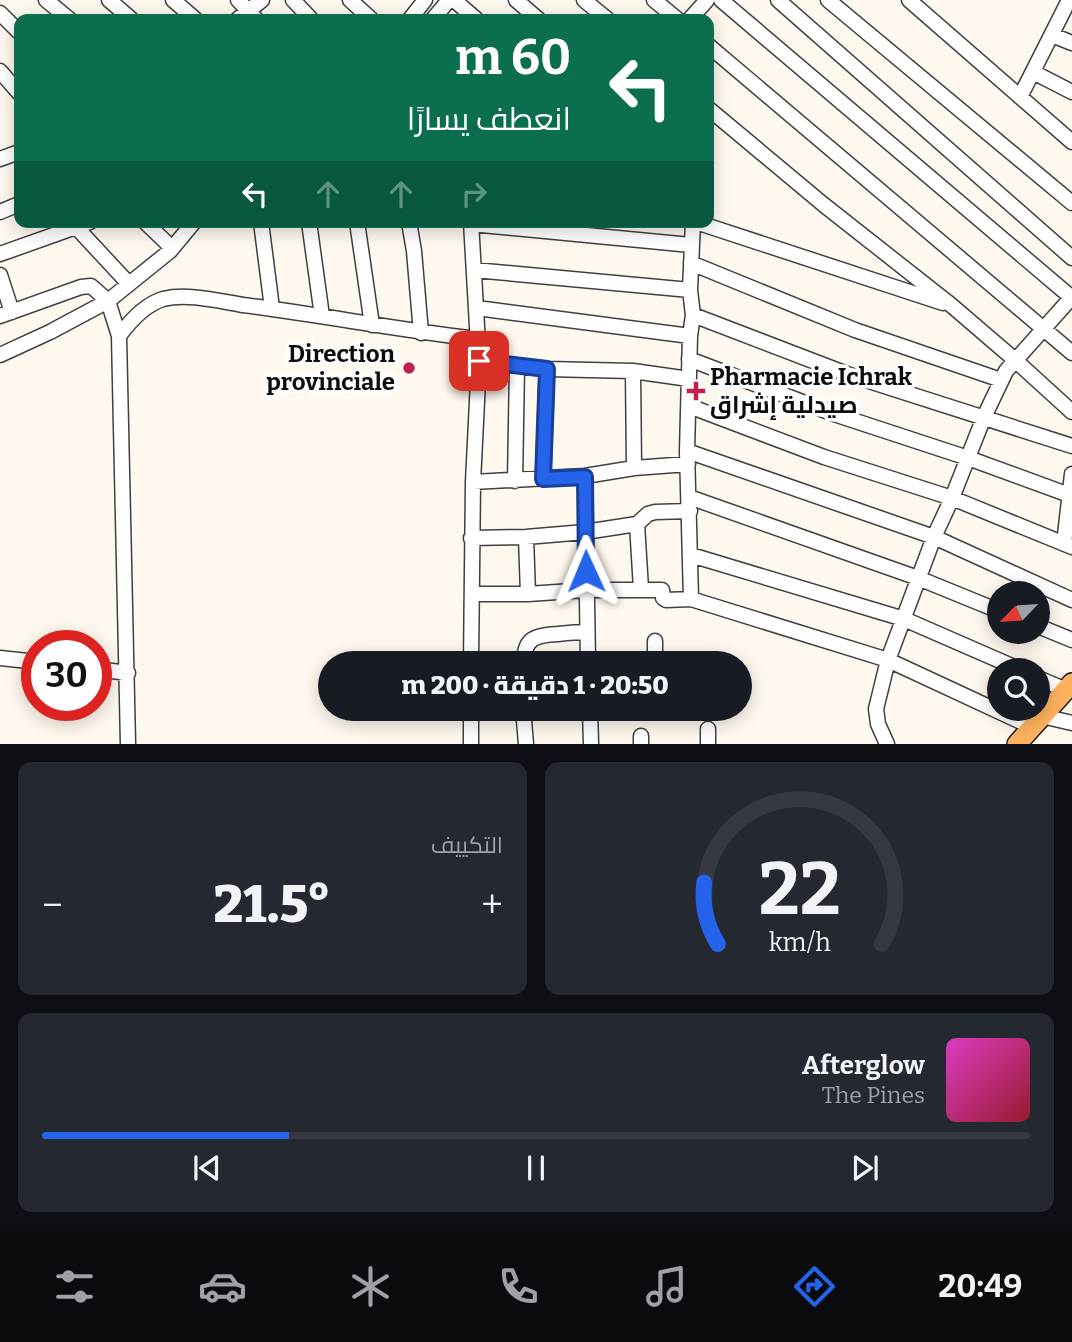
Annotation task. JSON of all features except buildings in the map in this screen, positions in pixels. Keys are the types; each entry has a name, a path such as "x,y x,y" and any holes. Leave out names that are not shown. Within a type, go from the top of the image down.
{"main road":[{"path":"1017,744 1069,687"}],"street":[{"path":"47,0 63,14"},
{"path":"109,0 125,14"},
{"path":"173,0 189,14"},
{"path":"245,12 262,0"},
{"path":"293,0 306,14"},
{"path":"350,0 365,14"},
{"path":"414,14 425,0"},
{"path":"438,14 451,0 469,14"},
{"path":"516,0 532,14"},
{"path":"584,0 601,14"},
{"path":"654,0 671,14"},
{"path":"694,14 707,0"},
{"path":"721,0 1072,297 1015,360 1001,380 934,537 888,660 876,709 878,724 887,744"},
{"path":"778,0 1072,258"},
{"path":"828,0 1072,203"},
{"path":"909,0 1072,142"},
{"path":"1020,97 1069,0"},
{"path":"0,13 14,27"},
{"path":"1052,35 1072,43"},
{"path":"714,50 1072,353"},
{"path":"0,71 14,87"},
{"path":"1033,72 1072,92"},
{"path":"714,113 824,205 951,305 1072,412"},
{"path":"0,143 10,156"},
{"path":"0,254 75,228"},
{"path":"86,228 129,284"},
{"path":"151,228 172,248"},
{"path":"0,355 108,301 172,248 189,228"},
{"path":"262,228 272,308"},
{"path":"310,228 322,316"},
{"path":"358,228 372,325"},
{"path":"411,228 421,333"},
{"path":"471,228 479,361 472,482 471,651"},
{"path":"521,228 691,245"},
{"path":"691,600 688,457 691,245 694,228"},
{"path":"714,228 951,305"},
{"path":"691,264 855,330 1001,380"},
{"path":"474,270 691,290"},
{"path":"0,275 6,314 91,286 108,301 119,337 128,744"},
{"path":"119,337 139,313 156,302 187,297 421,333 478,339"},
{"path":"477,308 690,335"},
{"path":"692,315 847,374 1072,446"},
{"path":"689,359 834,414 968,458 1070,496"},
{"path":"479,361 547,369 633,371 689,379"},
{"path":"515,481 517,366"},
{"path":"543,479 547,369"},
{"path":"633,371 634,468"},
{"path":"689,406 824,457 952,498 1068,546 1072,474"},
{"path":"472,482 585,477 688,457 934,537 1072,600"},
{"path":"585,477 588,651"},
{"path":"471,538 526,537 637,524 648,514 689,504 918,578 987,606"},
{"path":"637,524 641,589"},
{"path":"526,537 528,594"},
{"path":"691,555 904,619 993,658"},
{"path":"472,594 662,590 666,600 691,600 888,660 1037,722 1072,723"},
{"path":"1050,631 1072,640"},
{"path":"526,651 535,637 587,632"},
{"path":"655,641 655,651"},
{"path":"0,658 21,660"},
{"path":"112,671 128,673"},
{"path":"1050,681 1069,687"},
{"path":"471,721 471,744"},
{"path":"524,721 526,744"},
{"path":"590,721 591,744"}],"place":[{"name":"Direction provinciale","path":"409,368"},
{"name":"Pharmacie Ichrak صيدلية إشراق","path":"696,391"}],"route":[{"path":"479,361 547,369 543,479 585,477 586,571"}]}
